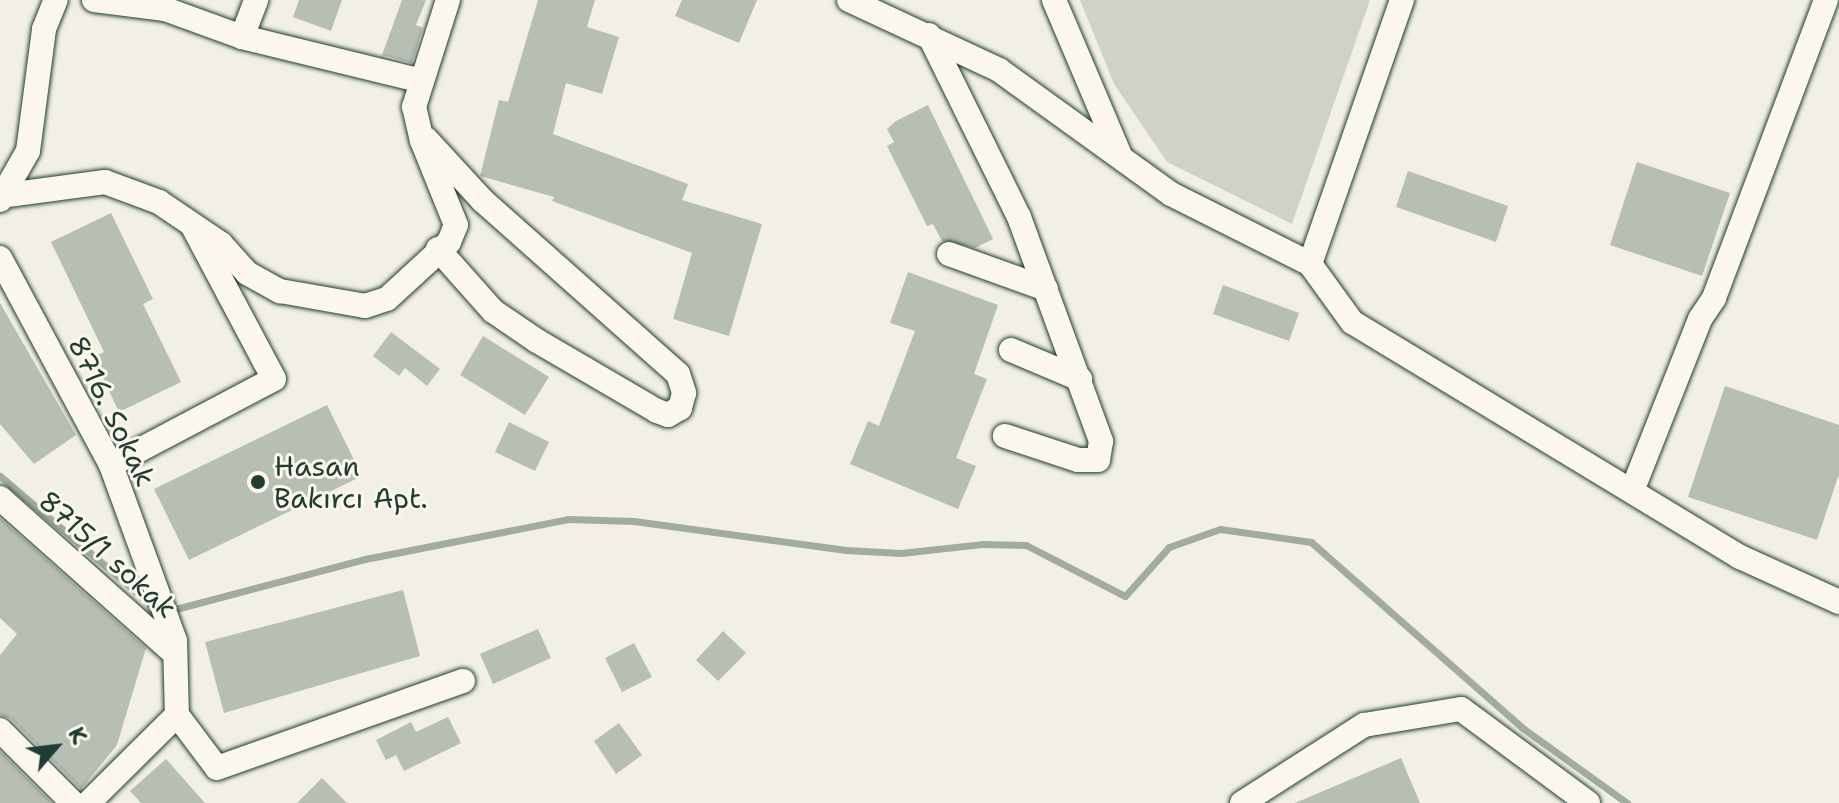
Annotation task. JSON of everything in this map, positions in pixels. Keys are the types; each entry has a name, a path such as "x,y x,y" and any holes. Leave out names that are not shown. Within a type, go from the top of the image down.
{"street":[{"path":"0,197 28,151 44,29 56,0"},
{"path":"94,0 161,4 242,37 422,81"},
{"path":"242,37 256,0"},
{"path":"0,197 105,182 159,202 221,244 247,273 280,291 365,306 387,299 449,242 456,225 419,131 414,107 448,0"},
{"path":"849,0 999,70 1119,153 1171,194 1310,264 1352,322 1740,557 1839,602"},
{"path":"1054,0 1119,153"},
{"path":"1310,264 1402,0"},
{"path":"1632,491 1700,319 1714,298 1826,0"},
{"path":"929,35 1019,217 1101,441 1098,460 1078,460 1005,436"},
{"path":"419,131 482,200 678,374 684,393 680,408 668,415 657,411 537,341 493,311 438,249"},
{"path":"111,465 274,379 191,223"},
{"path":"949,254 1046,289"},
{"name":"8716. Sokak","path":"0,258 111,465 175,647 177,715"},
{"path":"1011,350 1080,379"},
{"name":"8715/1 sokak","path":"0,498 175,647"},
{"path":"88,803 177,715 217,768 463,681"},
{"path":"1242,803 1364,725 1461,709 1588,803"},
{"path":"0,730 73,803"}],"shaded area":[{"path":"1080,0 1370,0 1292,224 1167,162 1114,84"}],"building":[{"path":"299,0 342,0 331,31 293,17"},
{"path":"402,0 426,0 416,25 423,28 412,63 382,55"},
{"path":"538,0 595,0 587,27 619,37 602,94 566,83 553,134 688,184 682,200 762,224 729,336 673,319 692,253 552,201 554,197 480,176 499,100 508,102"},
{"path":"682,0 757,0 739,43 675,16"},
{"path":"928,105 993,239 975,248 942,241 933,224 927,226 887,146 894,142 887,129"},
{"path":"1637,162 1730,193 1702,276 1610,245"},
{"path":"1408,171 1508,206 1496,242 1396,207"},
{"path":"111,213 153,299 143,304 181,382 119,412 93,357 104,352 51,242"},
{"path":"908,272 998,305 974,374 987,379 956,458 976,466 958,509 850,464 868,421 879,426 915,331 890,323"},
{"path":"1223,285 1299,313 1289,341 1213,314"},
{"path":"0,303 76,435 34,464 0,424"},
{"path":"391,332 440,369 427,386 405,368 399,376 373,356"},
{"path":"483,336 549,377 525,415 460,375"},
{"path":"1725,386 1839,425 1839,474 1817,540 1688,497"},
{"name":"Hasan Bakırcı Apt.","path":"327,405 362,476 189,560 154,489"},
{"path":"509,422 549,442 535,471 495,452"},
{"path":"0,518 146,648 117,745 81,789 11,719 0,715 0,655 17,634 0,618"},
{"path":"403,590 420,656 224,713 205,642"},
{"path":"538,629 551,658 493,684 480,654"},
{"path":"723,631 746,653 718,681 696,660"},
{"path":"634,643 652,677 622,692 605,658"},
{"path":"448,717 461,743 404,771 396,755 386,760 376,740 411,722 416,732"},
{"path":"619,723 642,755 616,774 594,741"},
{"path":"0,751 52,803 0,803"},
{"path":"1401,758 1420,803 1295,803"},
{"path":"166,759 205,803 141,803 130,791"},
{"path":"322,778 347,803 297,803"}],"waterway":[{"path":"0,476 155,608"},
{"path":"172,610 365,559 568,519 634,521 846,550 901,553 982,544 1026,545 1125,596 1169,547 1220,529 1311,542 1524,729 1627,803"}],"place":[{"name":"Hasan Bakırcı Apt.","path":"258,482"}]}
